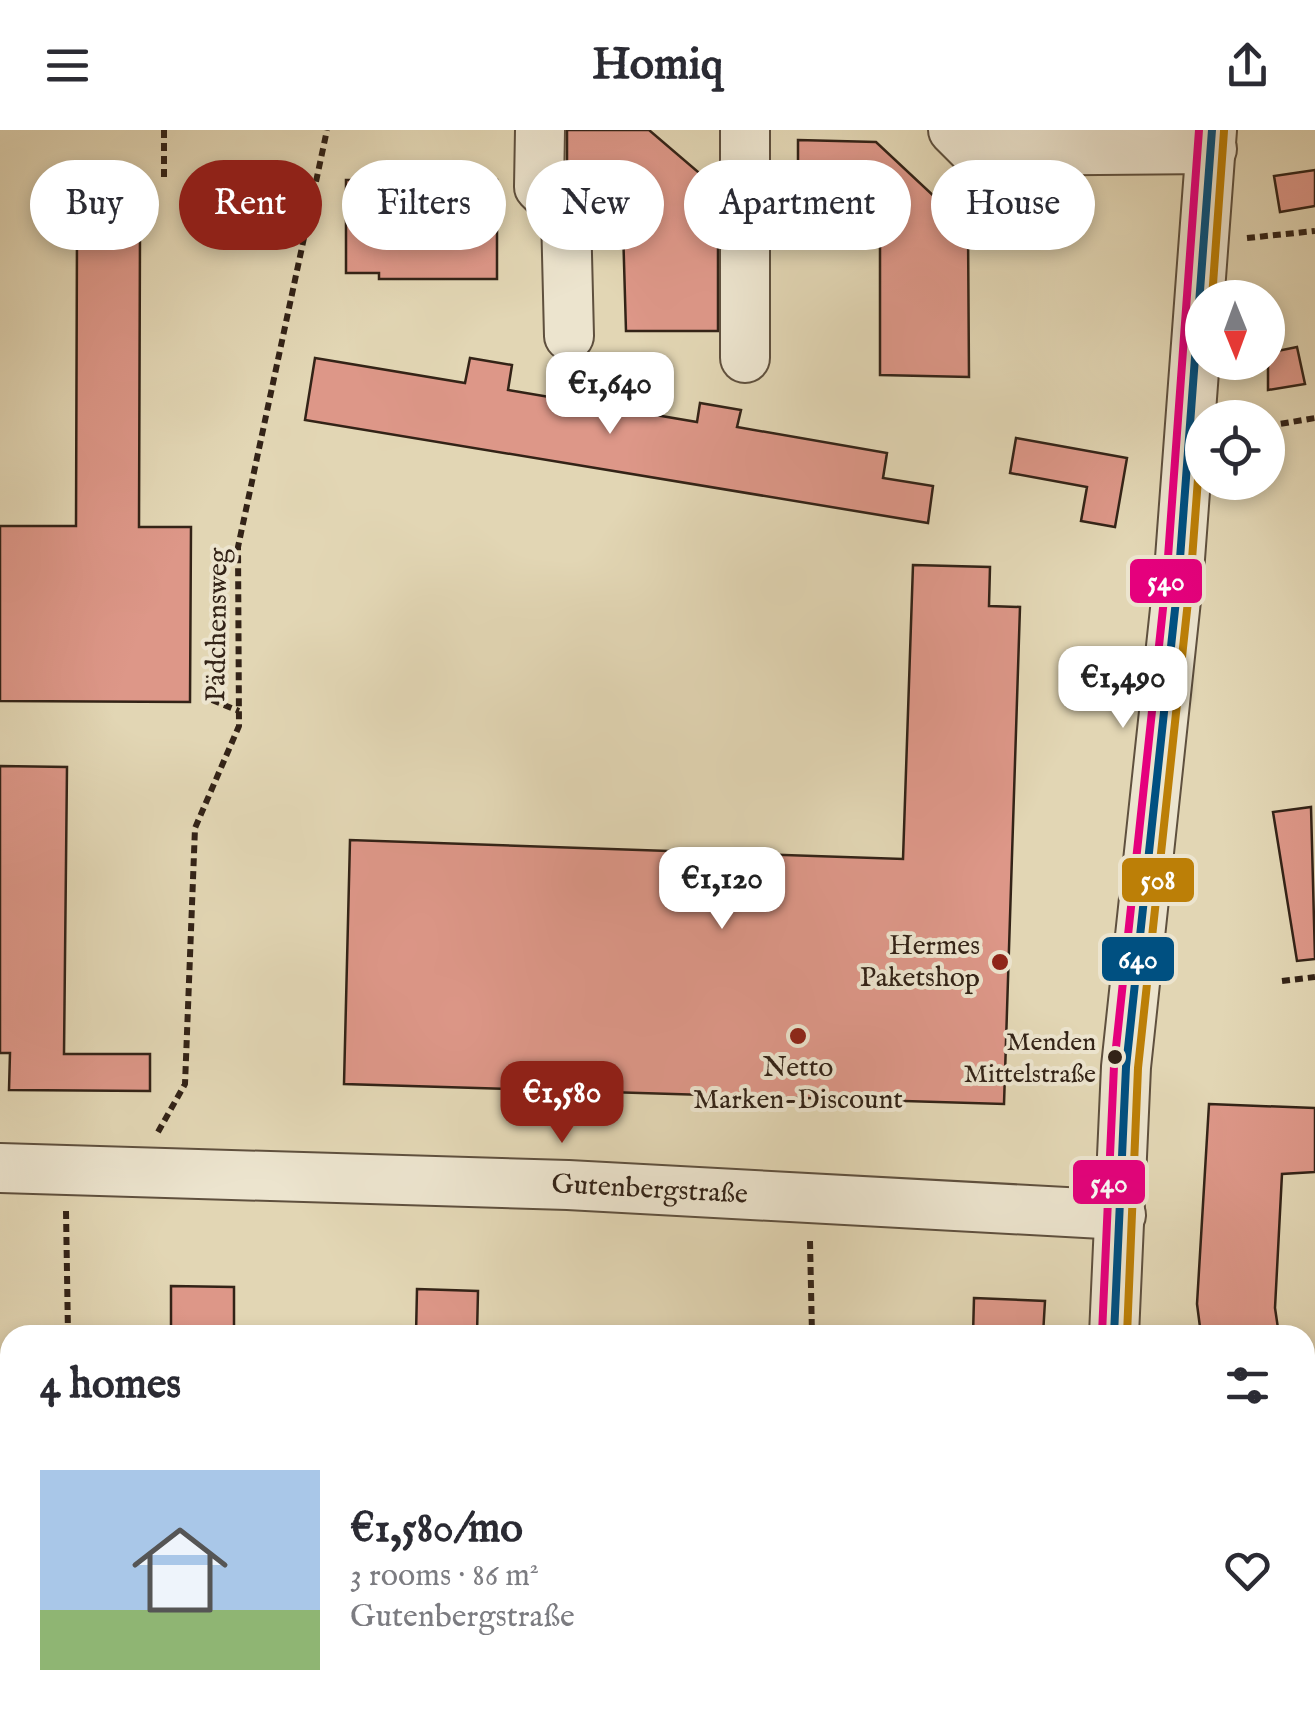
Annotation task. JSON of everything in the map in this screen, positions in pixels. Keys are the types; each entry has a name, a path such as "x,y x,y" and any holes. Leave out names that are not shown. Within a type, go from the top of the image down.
{"street":[{"path":"540,130 539,187 566,214 569,336"},
{"path":"744,358 745,130"},
{"path":"953,130 974,150 1212,140 1179,572 1126,1066 1115,1325"},
{"name":"Gutenbergstraße","path":"0,1168 568,1185 1121,1215"}],"path":[{"path":"164,130 164,182"},
{"name":"Pädchensweg","path":"162,1173 157,1128 185,1084 195,828 239,726 238,546 328,130"},
{"path":"1206,234 1267,239 1315,231"},
{"path":"1285,423 1315,418"},
{"path":"212,700 239,711"},
{"path":"1282,982 1315,977"},
{"path":"68,1170 68,1325"},
{"path":"812,1199 812,1325"}],"building":[{"path":"567,130 649,130 684,160 684,250 718,250 718,331 626,331 624,250 664,250 664,160 567,160"},
{"path":"798,140 876,142 895,160 798,160"},
{"path":"1315,170 1315,206 1280,212 1274,176"},
{"path":"911,175 931,193 931,250 968,250 969,377 880,375 880,250 911,250"},
{"path":"77,250 140,250 139,527 191,527 190,702 0,701 0,526 76,526"},
{"path":"346,250 497,250 497,279 379,279 379,273 346,273"},
{"path":"1297,347 1305,384 1268,390 1268,380 1285,380 1285,349"},
{"path":"315,358 465,383 470,358 512,365 508,390 697,422 700,403 741,410 737,427 887,453 883,478 933,486 928,523 305,420"},
{"path":"1016,438 1127,458 1115,527 1081,521 1087,487 1010,473"},
{"path":"913,565 990,567 989,606 1020,607 1004,1104 344,1084 350,840 903,859"},
{"path":"0,766 67,767 64,1054 150,1054 150,1091 9,1090 10,1053 0,1053"},
{"path":"1311,807 1315,959 1297,961 1273,812"},
{"path":"1209,1104 1315,1108 1315,1172 1282,1174 1275,1308 1278,1325 1200,1325 1197,1304"},
{"path":"171,1286 234,1287 234,1325 171,1325"},
{"path":"417,1289 478,1291 477,1325 416,1325"},
{"path":"974,1298 1045,1301 1044,1325 973,1325"}],"transit line":[{"name":"540","path":"1102,1325 1114,1066 1167,571 1199,130"},
{"name":"640","path":"1114,1325 1126,1067 1179,572 1212,130"},
{"name":"508","path":"1213,280 1224,131"},
{"name":"508","path":"1127,1325 1138,1068 1196,500"}],"place":[{"name":"Hermes Paketshop","path":"1000,962"},
{"name":"Netto Marken-Discount","path":"798,1036"},
{"name":"Menden Mittelstraße","path":"1115,1057"}]}
